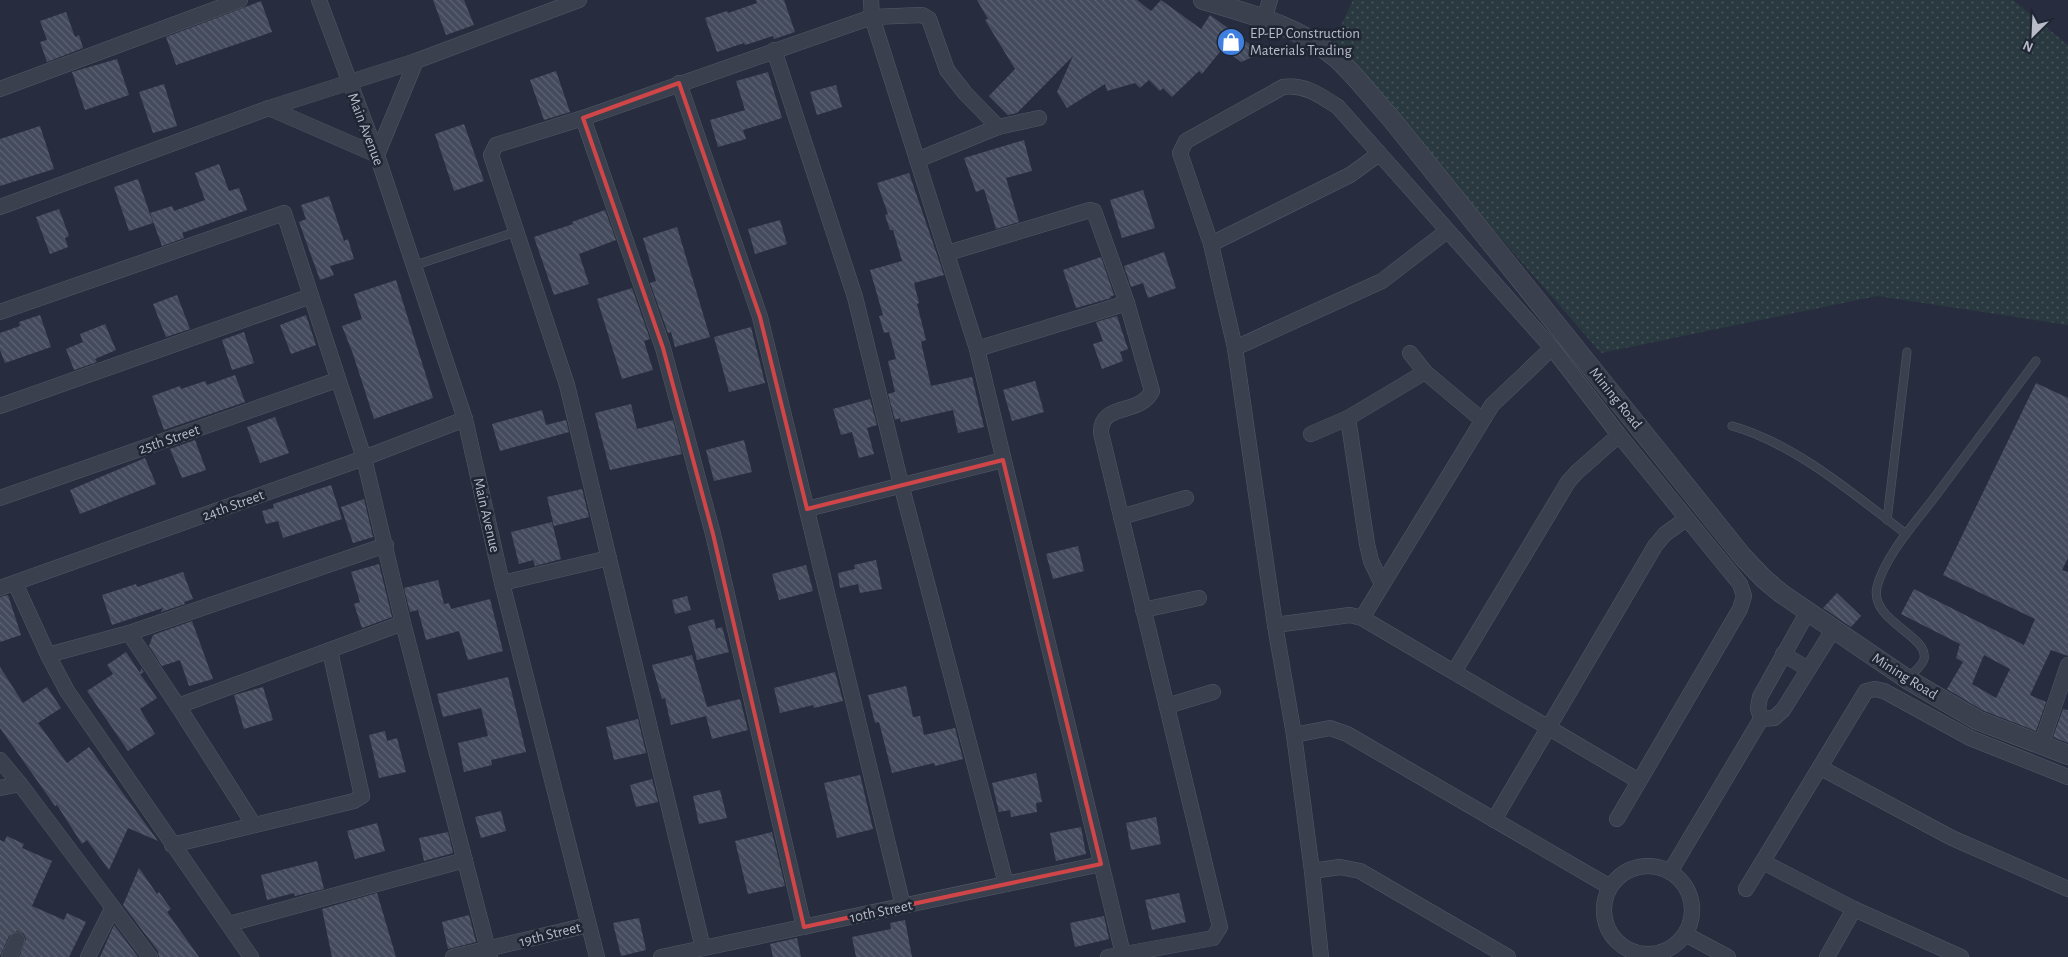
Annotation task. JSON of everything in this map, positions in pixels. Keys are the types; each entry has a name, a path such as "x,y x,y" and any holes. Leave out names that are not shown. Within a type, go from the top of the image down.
{"street":[{"path":"0,89 240,0"},
{"name":"Main Avenue","path":"318,0 377,155 465,419 502,583 597,957"},
{"name":"Main Avenue","path":"0,206 269,108 416,61 579,0"},
{"path":"871,0 872,16 977,349 1102,864 1116,956 1213,938 1220,927 1101,433 1100,423 1104,416 1145,402 1152,391 1127,303 1094,211 1090,210 948,253"},
{"name":"Mining Road","path":"1203,0 1291,28 1336,58 1395,124 1743,557 1764,579 1807,613 1907,679 1977,720 2068,755"},
{"path":"1264,19 1270,0"},
{"path":"703,948 567,385 515,232 491,155 492,150 496,145 583,118 872,16 927,16 947,70 998,127"},
{"path":"774,50 855,297 901,484 1006,884"},
{"path":"269,108 377,155 416,61"},
{"path":"679,83 760,317 903,906"},
{"path":"1320,957 1312,870 1294,735 1275,625 1235,348 1211,244 1180,153 1181,147 1186,141 1283,87 1295,85 1317,94 1338,107 1552,348 1619,435 1740,584 1744,596 1740,609 1617,819"},
{"path":"583,118 663,348 713,534 804,927"},
{"path":"917,160 998,127 1039,118"},
{"path":"1211,244 1350,175 1379,154"},
{"path":"0,312 284,213 364,458 404,623 489,953"},
{"path":"1235,348 1382,282 1447,231"},
{"path":"0,406 311,296"},
{"path":"977,349 1127,303"},
{"path":"1362,618 1492,405 1552,348"},
{"path":"1410,353 1425,372 1482,420"},
{"path":"1311,434 1348,418 1425,372"},
{"name":"25th Street","path":"0,498 337,380"},
{"path":"1348,418 1367,544 1371,561 1382,584"},
{"name":"24th Street","path":"0,588 364,458 465,419"},
{"path":"1454,672 1568,482 1619,435"},
{"path":"807,509 1003,460"},
{"path":"1121,517 1186,498"},
{"path":"1494,820 1655,546 1665,534 1686,518"},
{"path":"48,655 129,633 386,545"},
{"path":"502,583 609,558"},
{"path":"15,583 48,655 67,691 251,957"},
{"path":"1144,610 1198,598"},
{"path":"1670,872 1761,718 1758,708 1760,697 1807,613"},
{"path":"1275,625 1350,615 1362,618 1638,782"},
{"path":"178,706 404,623"},
{"path":"1761,718 1774,718 1784,710 1833,630"},
{"path":"129,633 254,825"},
{"path":"172,845 354,801 362,796 330,651"},
{"path":"1783,654 1808,669"},
{"path":"2041,745 2068,665"},
{"path":"1746,889 1866,691 1875,689 1884,691 1985,745 2068,777"},
{"path":"1167,706 1213,692"},
{"path":"1294,735 1330,728 1347,734 1610,887"},
{"path":"0,760 150,957"},
{"path":"1821,768 1952,838 2068,889"},
{"path":"0,788 20,784"},
{"path":"229,924 465,860"},
{"path":"1763,862 1854,910 1961,957"},
{"name":"10th Street","path":"661,957 703,948 728,950 804,927 1102,864"},
{"path":"1644,866 1657,867 1670,872 1681,881 1689,893 1692,906 1691,921 1685,934 1665,950 1652,954 1624,953 1608,928 1605,907 1610,887 1619,877 1630,870 1644,866"},
{"path":"1312,870 1340,867 1360,871 1500,955"},
{"path":"88,957 112,909"},
{"path":"1827,957 1854,910"},
{"name":"19th Street","path":"453,957 489,953 588,925"},
{"path":"1685,934 1728,957"},
{"path":"9,957 17,940"}],"lane":[{"path":"413,266 515,232"},
{"path":"1887,520 1907,352"},
{"path":"1907,679 1922,664 1925,658 1922,647 1889,618 1877,604 1877,589 1884,569 1906,534 2036,361"},
{"path":"1732,426 1754,432 1804,459 1906,534"}],"highlighted area":[{"path":"679,83 760,317 807,509 1003,460 1101,864 804,927 713,534 663,348 583,118"}],"shaded area":[{"path":"1353,0 2013,0 2068,45 2068,325 1877,296 1601,353 1332,45"}],"building":[{"path":"433,0 464,0 474,25 446,35"},
{"path":"756,0 784,0 795,32 774,39 773,36 745,45 744,43 717,52 705,18 727,11 728,13 757,3"},
{"path":"977,0 1137,0 1151,11 1161,0 1201,29 1210,15 1262,53 1241,62 1223,48 1202,74 1199,71 1172,97 1163,88 1160,91 1149,80 1140,88 1135,83 1107,91 1105,84 1067,108 1057,92 1073,56 1017,113 1008,115 989,96 1015,69 985,20 988,19"},
{"path":"261,1 272,32 176,65 166,37"},
{"path":"66,12 75,37 79,35 83,48 47,62 40,42 47,40 40,21"},
{"path":"117,59 129,95 85,110 72,72"},
{"path":"556,71 570,112 544,120 530,80"},
{"path":"768,72 782,118 743,130 746,139 718,147 710,120 745,110 736,81"},
{"path":"164,84 177,126 153,133 139,92"},
{"path":"836,85 842,107 817,115 810,92"},
{"path":"464,124 484,181 454,191 435,134"},
{"path":"40,126 54,169 0,186 0,139"},
{"path":"1024,140 1032,171 1006,178 1019,222 996,229 984,189 976,192 964,158"},
{"path":"219,164 229,191 239,188 247,210 182,233 184,238 162,246 150,213 172,206 174,211 205,200 195,173"},
{"path":"909,173 944,275 914,283 926,340 921,342 931,386 972,377 984,427 958,433 953,410 901,422 900,418 895,420 888,394 895,392 888,361 896,359 889,332 884,333 879,316 883,315 870,270 902,261 893,230 890,230 885,215 888,214 877,183"},
{"path":"138,179 153,223 129,231 114,187"},
{"path":"1143,190 1155,228 1122,238 1110,200"},
{"path":"329,196 344,241 348,239 354,259 330,266 334,275 320,280 299,222 306,219 301,205"},
{"path":"59,209 69,236 65,238 68,247 50,254 36,217"},
{"path":"605,210 616,240 579,254 589,284 554,295 534,237 573,224 572,222"},
{"path":"780,220 787,244 755,254 748,229"},
{"path":"677,227 710,337 675,347 671,332 668,333 650,283 656,281 643,238"},
{"path":"1164,252 1176,288 1148,298 1143,283 1131,287 1124,266"},
{"path":"1101,257 1114,295 1111,298 1076,308 1063,270"},
{"path":"396,280 433,398 374,419 342,326 362,319 354,294"},
{"path":"632,288 650,339 644,341 653,370 622,379 597,299"},
{"path":"177,295 190,329 166,337 153,304"},
{"path":"40,315 51,347 5,363 0,350 0,333 20,326 19,322"},
{"path":"306,315 316,345 291,354 280,325"},
{"path":"1117,316 1128,349 1120,352 1123,361 1102,369 1093,344 1103,341 1096,322"},
{"path":"105,324 116,350 95,359 97,362 74,370 66,349 83,342 80,334"},
{"path":"751,327 765,383 729,392 714,337"},
{"path":"244,332 254,363 232,370 222,340"},
{"path":"235,375 245,402 164,430 152,396 180,386 181,389 205,381 207,385"},
{"path":"1035,381 1044,412 1012,421 1003,390"},
{"path":"2036,383 2068,398 2068,558 2062,570 2068,572 2068,656 2051,650 2030,695 2046,702 2036,731 1982,710 1947,689 1963,662 1956,658 1960,644 1901,614 1914,589 2024,645 2035,619 1943,575","holes":["1984,655 2010,669 1996,698 1972,684"]},
{"path":"870,399 877,425 867,428 874,454 859,458 852,432 841,435 833,409"},
{"path":"631,404 637,429 673,420 682,454 610,470 595,413"},
{"path":"542,410 546,425 566,420 569,432 500,451 492,424"},
{"path":"275,417 289,453 260,463 247,427"},
{"path":"195,440 206,470 182,478 170,449"},
{"path":"744,440 752,472 714,481 706,450"},
{"path":"145,458 156,484 80,514 70,490"},
{"path":"331,485 342,519 283,538 278,521 266,524 262,511 274,508 273,504"},
{"path":"582,489 589,517 554,526 547,497"},
{"path":"364,499 373,537 353,543 341,507"},
{"path":"552,522 561,559 535,566 533,560 519,564 511,532"},
{"path":"1078,546 1084,571 1053,579 1046,554"},
{"path":"876,560 882,589 860,593 858,584 840,588 838,573 855,569 854,565"},
{"path":"379,564 392,617 362,628 354,604 360,602 351,572"},
{"path":"806,565 813,591 779,600 772,574"},
{"path":"183,572 193,599 184,602 185,604 161,612 163,608 112,625 102,595 136,584 137,587"},
{"path":"438,580 444,604 449,603 451,609 490,599 503,651 468,660 459,631 426,640 418,610 410,612 404,588"},
{"path":"1837,593 1861,616 1851,627 1823,608"},
{"path":"8,595 21,635 0,642 0,597"},
{"path":"687,596 691,610 675,614 672,600"},
{"path":"714,619 716,629 722,627 729,652 697,660 688,626"},
{"path":"192,621 213,679 189,686 180,660 162,666 149,646 153,635"},
{"path":"126,652 140,673 141,668 144,672 140,674 157,698 140,709 155,734 128,751 87,691 113,674 107,665"},
{"path":"692,655 707,707 740,699 748,730 712,739 706,716 671,725 665,698 662,699 652,665"},
{"path":"0,667 23,703 47,687 61,708 38,723 67,763 89,747 158,841 128,828 109,870 87,840 82,844 57,805 55,806 0,728"},
{"path":"835,672 843,701 814,708 813,705 780,713 774,688"},
{"path":"508,677 526,752 491,760 492,765 464,772 458,743 488,736 481,708 443,717 437,694"},
{"path":"906,686 913,717 920,716 924,735 955,728 963,759 935,766 934,763 892,773 879,722 875,723 868,695"},
{"path":"263,687 273,720 244,729 234,695"},
{"path":"2063,709 2068,710 2068,743 2053,737"},
{"path":"638,719 646,753 614,760 606,727"},
{"path":"385,731 387,741 397,738 406,772 379,778 369,735"},
{"path":"1036,773 1042,802 1036,803 1037,812 1011,817 1010,810 999,812 992,783"},
{"path":"860,775 873,829 837,838 824,783"},
{"path":"652,779 658,802 636,807 630,785"},
{"path":"720,790 727,818 699,824 693,796"},
{"path":"501,811 506,831 481,838 475,817"},
{"path":"1156,817 1161,844 1131,850 1126,823"},
{"path":"377,823 385,851 355,859 347,831"},
{"path":"1081,827 1086,854 1056,861 1050,833"},
{"path":"448,832 453,853 424,861 419,838"},
{"path":"772,832 785,886 748,894 735,841"},
{"path":"7,836 24,844 22,848 52,861 32,906 64,920 67,913 86,922 69,957 19,957 26,939 24,934 17,931 9,936 0,956 0,840 4,842"},
{"path":"317,861 324,889 295,896 294,893 267,900 261,875"},
{"path":"139,868 157,894 159,892 171,909 167,912 199,957 159,957 158,951 123,905"},
{"path":"377,893 396,957 332,957 322,909"},
{"path":"1179,893 1186,922 1152,930 1145,900"},
{"path":"469,915 476,942 448,949 442,922"},
{"path":"1104,916 1109,939 1075,947 1070,923"},
{"path":"639,918 646,950 621,956 613,923"},
{"path":"905,920 912,957 856,957 852,937 891,929 890,923"},
{"path":"114,925 138,957 100,957"},
{"path":"797,938 801,957 773,957 770,944"}],"place":[{"name":"EP-EP Construction Materials Trading","path":"1231,42"}]}
